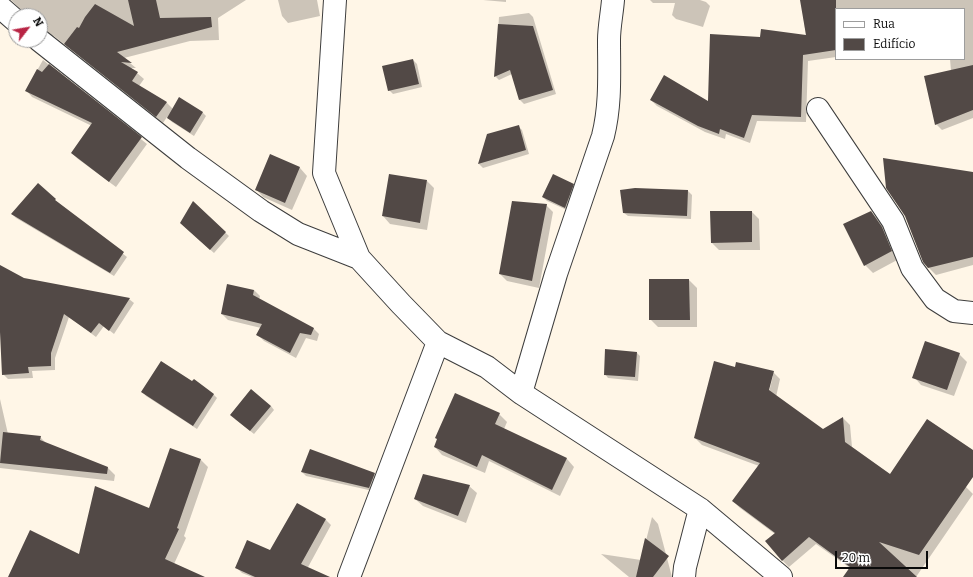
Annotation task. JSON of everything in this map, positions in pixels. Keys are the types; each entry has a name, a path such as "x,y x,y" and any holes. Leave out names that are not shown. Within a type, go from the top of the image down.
{"street":[{"path":"335,0 324,173 359,258 438,342 487,367 521,393 700,509 780,577"},
{"path":"521,393 556,274 606,124 610,92 609,40 613,0"},
{"path":"0,7 8,14"},
{"path":"48,47 188,158 261,212 298,234 359,258"},
{"path":"818,109 893,221 912,268 935,298 954,311 973,313"},
{"path":"348,577 438,342"},
{"path":"684,577 685,567 700,509"}],"building":[{"path":"128,0 156,0 160,18 211,17 212,27 117,52 132,63 121,62 138,72 132,81 167,102 156,117 64,44 77,27 79,28 95,4 134,26"},
{"path":"800,0 836,0 835,50 803,55 801,117 752,115 744,138 720,129 719,134 698,126 650,100 664,75 708,101 710,34 760,37 761,29 806,35"},
{"path":"498,24 533,26 553,90 519,100 510,70 494,77"},
{"path":"413,59 419,84 388,91 382,66"},
{"path":"49,64 142,137 109,182 71,153 92,123 25,91 37,69 42,72"},
{"path":"973,65 973,110 935,125 924,76"},
{"path":"179,97 203,112 190,133 167,118"},
{"path":"519,125 526,150 478,164 487,134"},
{"path":"270,154 300,167 285,203 255,190"},
{"path":"883,158 973,172 973,257 928,268 923,262 905,216 886,188"},
{"path":"389,174 427,180 420,223 382,216"},
{"path":"553,174 574,184 565,208 542,197"},
{"path":"38,183 56,199 55,200 124,252 110,273 11,214"},
{"path":"635,188 688,190 687,216 623,213 620,190"},
{"path":"193,201 226,232 210,250 180,223"},
{"path":"512,201 547,204 532,281 499,274"},
{"path":"710,211 752,211 752,242 711,243"},
{"path":"871,211 882,227 892,251 864,266 843,224"},
{"path":"0,265 24,278 130,298 109,331 99,323 91,333 64,314 51,353 51,366 28,367 29,373 2,375 0,332"},
{"path":"649,279 689,279 690,320 649,320"},
{"path":"227,284 254,290 253,295 314,328 311,335 300,333 290,353 256,335 262,324 221,314"},
{"path":"925,341 960,353 947,390 912,378"},
{"path":"605,349 637,352 635,377 604,375"},
{"path":"161,361 192,381 194,379 214,394 193,426 141,392"},
{"path":"714,361 735,367 736,362 774,371 769,390 823,429 843,417 845,442 890,474 927,419 973,450 973,477 919,555 879,542 917,577 843,577 850,567 809,537 782,561 765,541 775,533 732,501 760,463 694,438"},
{"path":"251,389 271,406 250,431 230,415"},
{"path":"455,393 500,413 495,424 567,458 552,490 482,455 477,467 434,447 437,439 435,438"},
{"path":"3,432 41,436 40,440 108,467 107,474 0,463"},
{"path":"170,448 201,459 177,528 179,529 165,559 205,577 8,577 30,530 79,554 95,486 149,508"},
{"path":"310,449 375,473 369,488 301,472"},
{"path":"423,474 470,485 458,516 414,499"},
{"path":"297,503 326,519 301,564 330,577 255,577 235,568 247,540 270,550"},
{"path":"645,538 669,556 653,577 636,577"}]}
